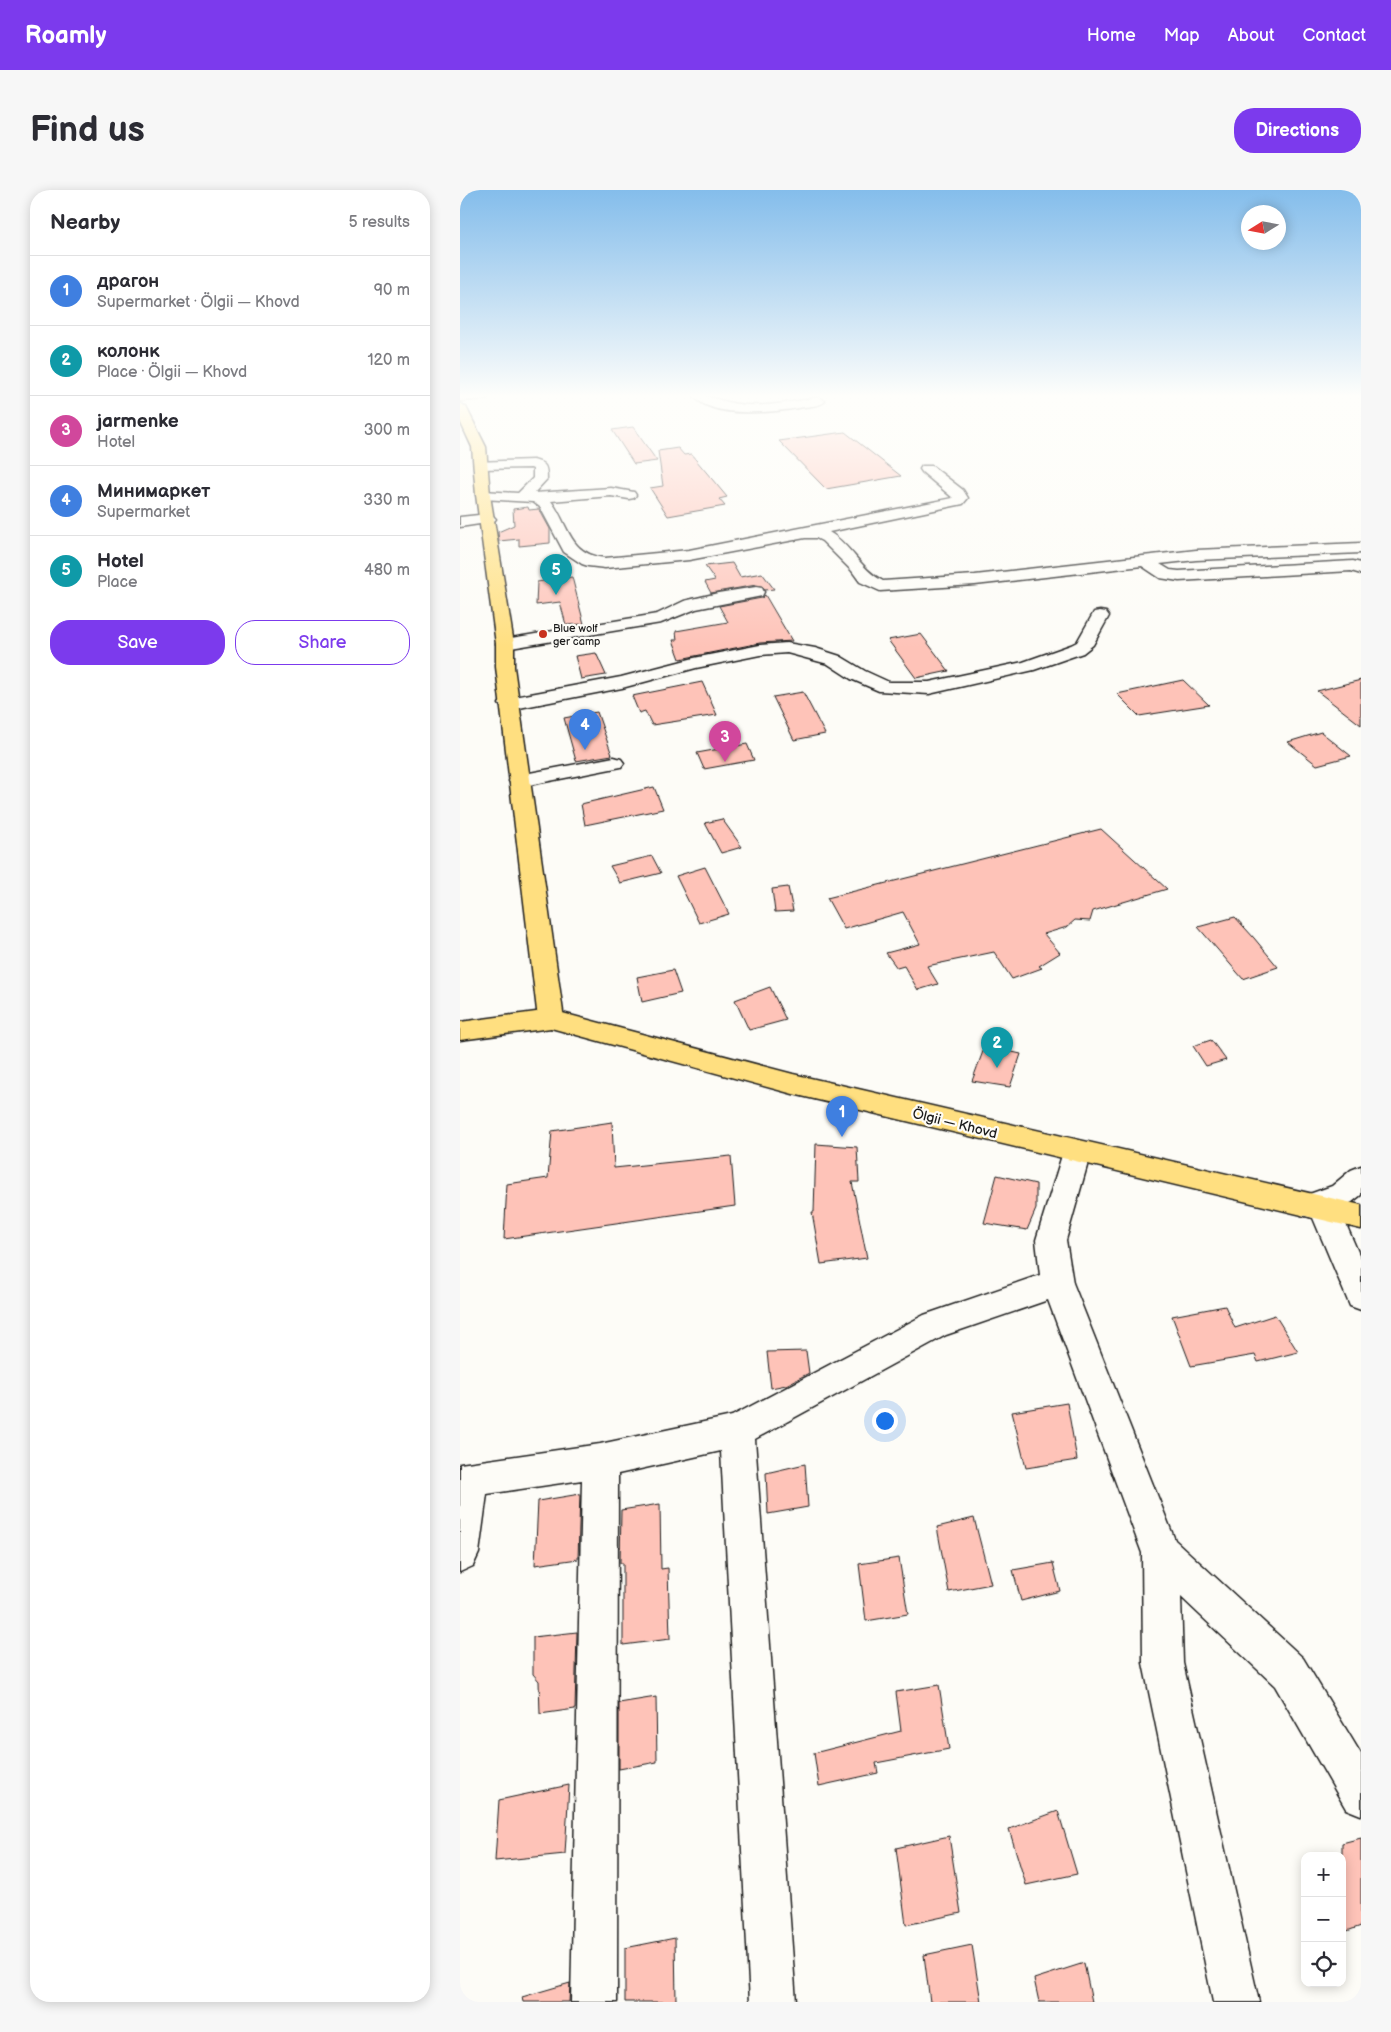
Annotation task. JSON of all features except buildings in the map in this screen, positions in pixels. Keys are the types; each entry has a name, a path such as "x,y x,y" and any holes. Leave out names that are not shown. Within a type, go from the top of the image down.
{"main road":[{"path":"460,1031 552,1019 519,781 505,667 505,644 488,519 479,480"},
{"name":"Ölgii — Khovd","path":"552,1019 793,1084 1361,1217"}],"street":[{"path":"529,498 540,480"},
{"path":"529,498 546,505 570,550 588,561 605,563 689,555 958,501 961,498 958,492 941,480"},
{"path":"483,495 529,498 611,492 629,495"},
{"path":"460,522 488,519"},
{"path":"805,532 819,533 828,538 858,568 866,580 880,586 975,580 1196,555 1361,548"},
{"path":"1146,562 1166,575 1179,576 1353,566 1361,569"},
{"path":"505,644 661,618 690,605 756,592"},
{"path":"510,704 622,682 760,650 787,648 809,652 834,660 858,675 886,687 929,688 1028,666 1077,650 1084,645 1100,616"},
{"path":"519,781 614,763"},
{"path":"1077,1152 1051,1240 1057,1283 1161,1553 1163,1663 1236,2002"},
{"path":"1361,1178 1342,1194 1319,1208 1361,1296"},
{"path":"460,1553 466,1480 600,1461 737,1432 935,1325 1057,1283"},
{"path":"737,1432 773,2002"},
{"path":"594,2002 600,1461"},
{"path":"1161,1553 1289,1672 1361,1794"}],"place":[{"name":"Hotel","path":"556,595"},
{"name":"Blue wolf ger camp","path":"543,634"},
{"name":"Минимаркет","path":"585,750"},
{"name":"jarmenke","path":"725,762"},
{"name":"колонк","path":"997,1068"},
{"name":"драгон","path":"842,1137"}]}
